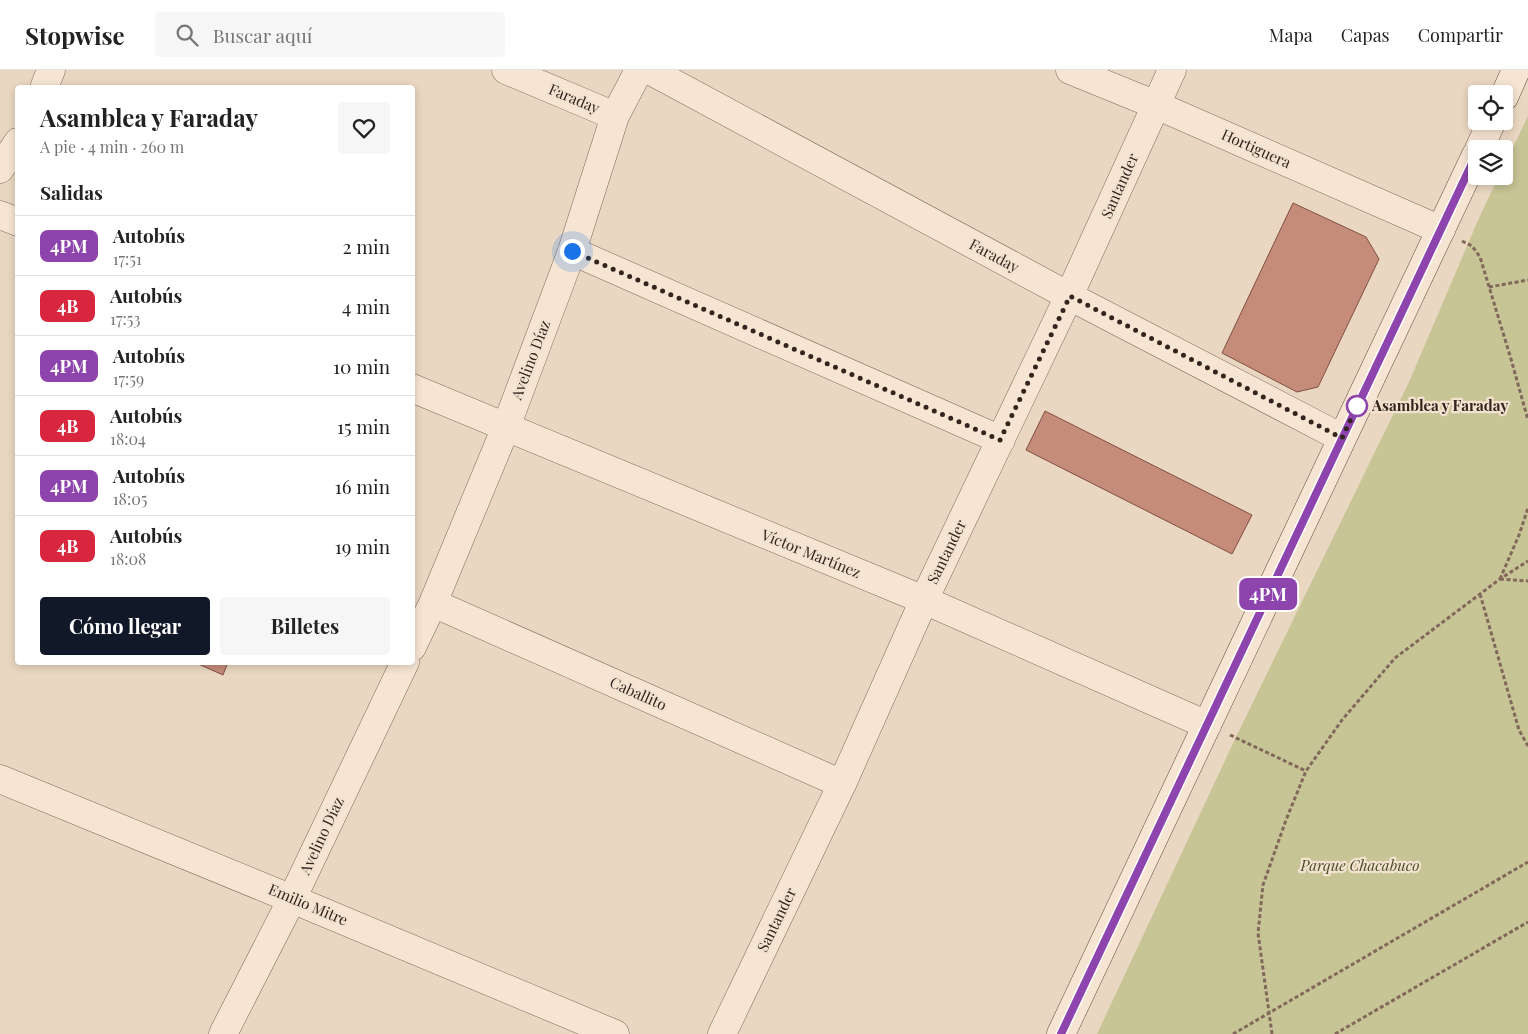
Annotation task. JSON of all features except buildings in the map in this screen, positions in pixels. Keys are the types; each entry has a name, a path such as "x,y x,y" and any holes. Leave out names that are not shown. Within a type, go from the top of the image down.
{"street":[{"path":"45,85 51,70"},
{"name":"Faraday","path":"506,70 615,116"},
{"name":"Avelino Díaz","path":"415,641 433,603 506,427 572,251 615,116 639,70"},
{"name":"Faraday","path":"649,70 1070,296 1342,438"},
{"name":"Hortiguera","path":"1070,70 1156,105 1441,230"},
{"name":"Santander","path":"722,1034 842,784 924,600 1070,296 1172,70"},
{"path":"1509,85 1516,70"},
{"path":"0,169 15,146"},
{"path":"1061,1034 1468,172"},
{"path":"0,215 15,221"},
{"path":"572,251 1000,440"},
{"name":"Víctor Martínez","path":"415,389 924,600 1207,725"},
{"name":"Caballito","path":"433,603 842,784"},
{"name":"Avelino Díaz","path":"223,1034 292,899 404,665"},
{"name":"Emilio Mitre","path":"0,780 615,1034"}],"path":[{"path":"1441,230 1472,246 1480,257 1528,420"},
{"path":"1490,287 1528,280"},
{"path":"1500,579 1519,535 1528,508"},
{"path":"1272,1034 1258,933 1262,885 1306,771 1342,720 1394,658 1500,579 1528,561"},
{"path":"1500,579 1528,581"},
{"path":"1480,594 1519,730 1528,746"},
{"path":"1207,725 1306,771"},
{"path":"1233,1034 1528,862"},
{"path":"1335,1034 1528,922"}],"green space":[{"name":"Parque Chacabuco","path":"1528,116 1528,1034 1097,1034 1236,737 1409,382 1495,185 1513,185 1513,147"}],"bus line":[{"name":"4PM","path":"1061,1034 1468,172"}],"place":[{"name":"Asamblea y Faraday","path":"1357,406"}],"route":[{"path":"572,251 1000,440 1070,296 1342,438 1357,406"}]}
